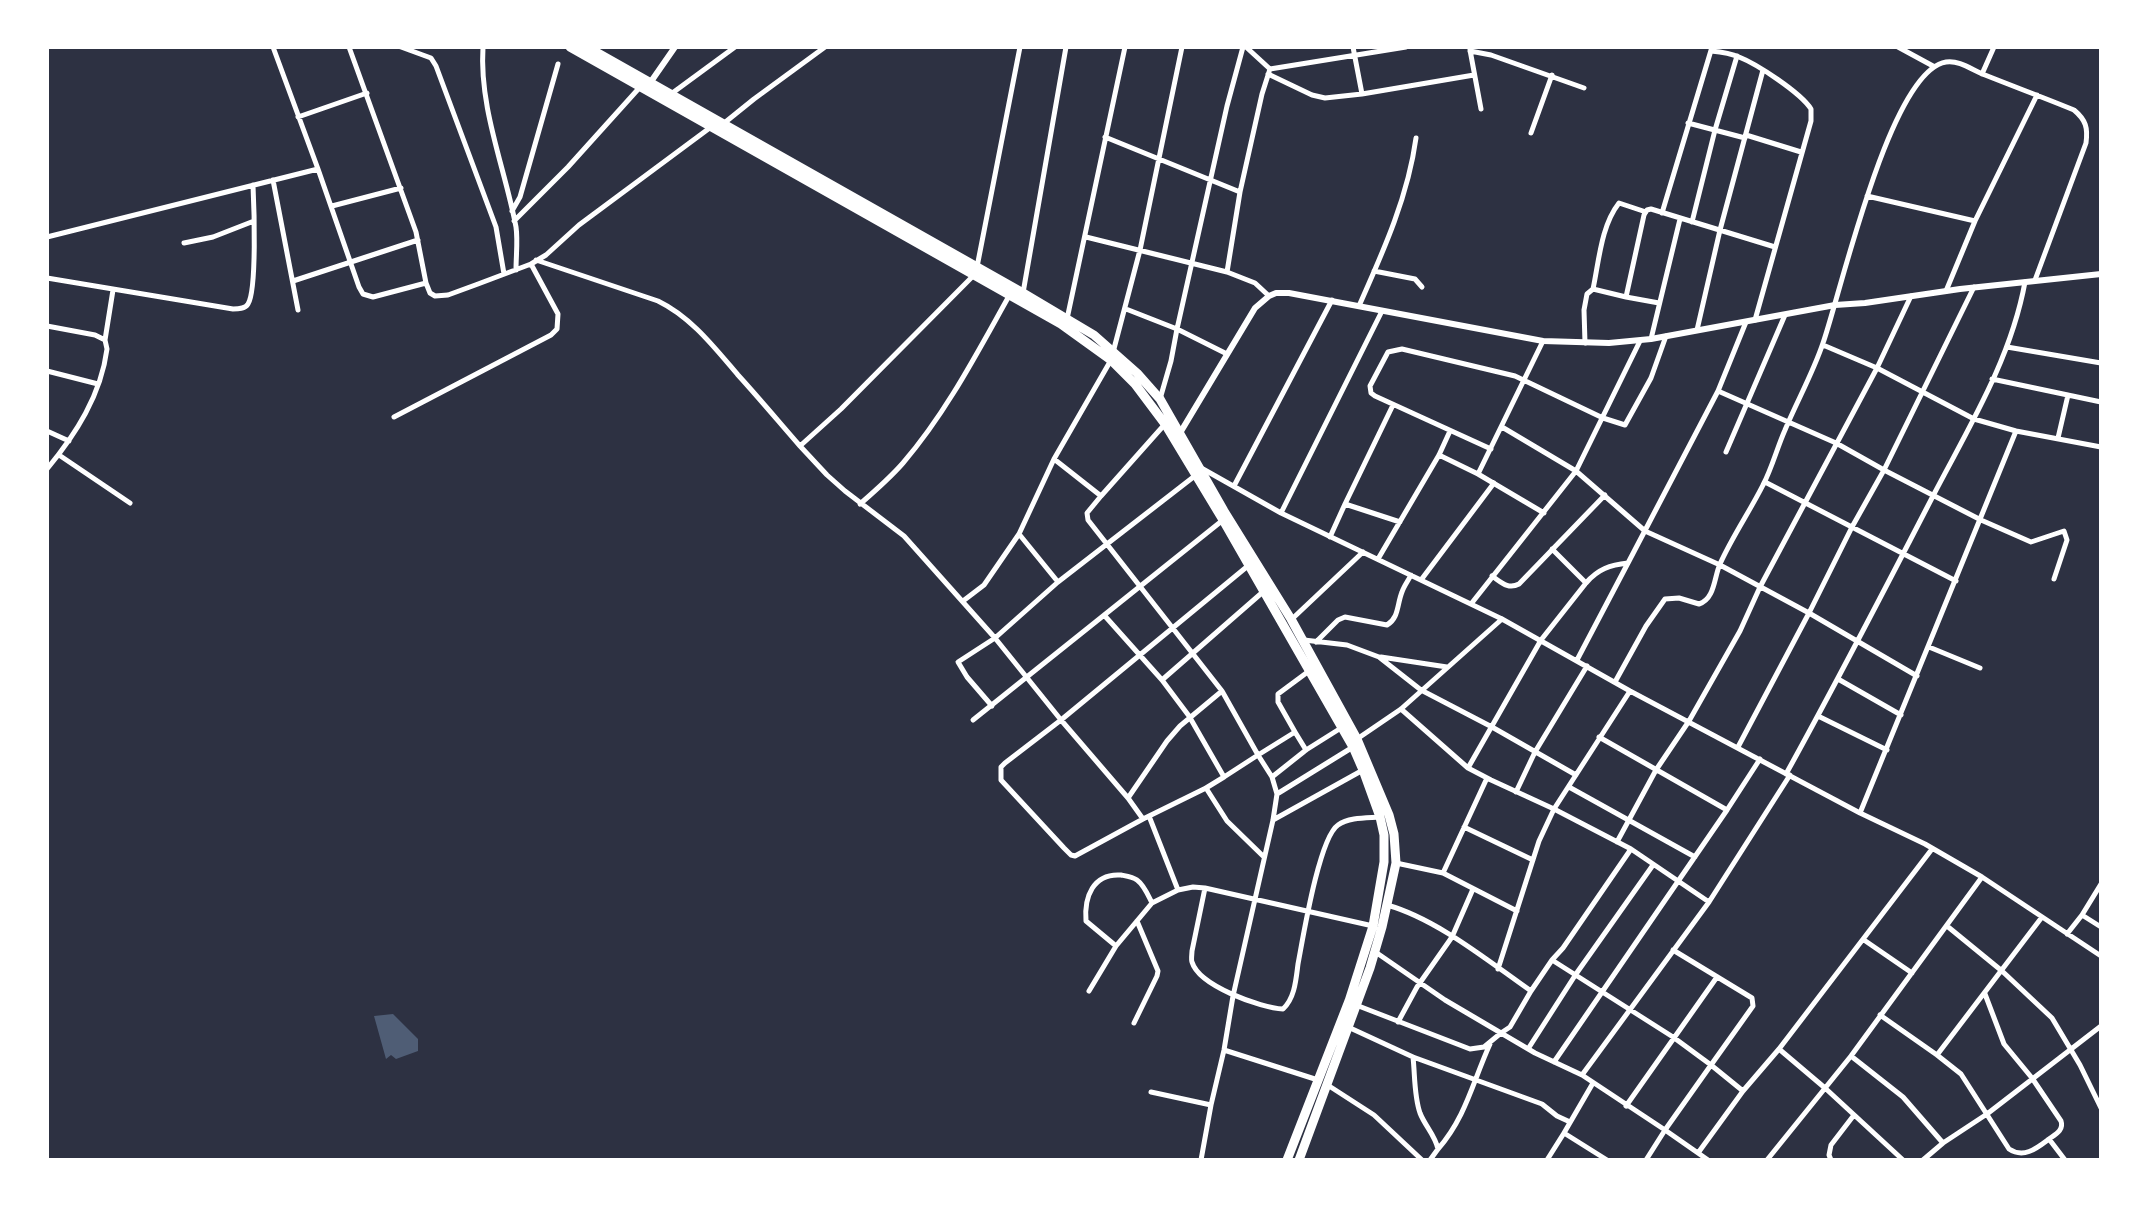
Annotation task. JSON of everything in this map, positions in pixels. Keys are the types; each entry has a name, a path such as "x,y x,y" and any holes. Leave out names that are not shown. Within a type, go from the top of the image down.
{"highway":[{"path":"570,47 645,85 671,94 975,271 1009,296 1061,324 1137,373 1160,399 1223,520 1342,728 1355,743 1384,835 1384,862 1373,926 1299,1160"},
{"path":"587,47 712,127 975,271 1023,293 1094,335 1135,384 1198,472 1303,640 1389,815 1394,834 1396,863 1374,951 1348,1027 1287,1160"}],"street":[{"path":"272,47 363,294 373,297 426,283"},
{"path":"349,47 418,240 426,283 430,293 435,296 516,270 546,255 579,225 712,127"},
{"path":"401,47 431,58 436,66 496,227 504,274"},
{"path":"483,47 482,65 490,121 516,230 516,270"},
{"path":"514,221 645,85 674,47"},
{"path":"671,94 735,47"},
{"path":"723,124 825,47"},
{"path":"800,446 841,409 975,271 1020,47"},
{"path":"1023,293 1066,47"},
{"path":"1067,319 1125,47"},
{"path":"963,601 984,585 1018,534 1054,459 1112,356 1140,250 1182,47"},
{"path":"1160,399 1227,106 1245,47 1269,71 1312,95 1334,97 1362,94 1474,75"},
{"path":"1353,47 1362,94"},
{"path":"1269,71 1406,47"},
{"path":"1898,47 1933,66"},
{"path":"1982,74 1994,47"},
{"path":"1481,109 1470,49 1584,88"},
{"path":"1662,213 1712,49 1737,56 1763,70 1801,97 1811,109 1811,121 1755,320"},
{"path":"1692,222 1737,56"},
{"path":"1615,682 1646,625 1665,599 1671,597 1699,604 1704,603 1712,592 1720,565 1765,482 1823,345 1867,197 1899,114 1914,89 1933,66 1953,62 2074,110 2083,117 2088,129 2086,143 2035,280"},
{"path":"512,211 520,197 558,64"},
{"path":"1697,330 1720,230 1763,70"},
{"path":"1227,272 1240,192 1269,71"},
{"path":"1531,134 1552,75"},
{"path":"298,117 367,93"},
{"path":"1946,291 1975,221 2037,95"},
{"path":"1688,123 1801,152"},
{"path":"1105,137 1240,192"},
{"path":"1359,306 1395,220 1412,163 1416,138"},
{"path":"47,237 318,169"},
{"path":"273,180 298,310"},
{"path":"47,278 233,309 243,308 251,296 253,185"},
{"path":"332,206 401,188"},
{"path":"1867,197 1975,221"},
{"path":"1585,343 1584,299 1593,289 1605,231 1615,208 1619,203 1646,212"},
{"path":"1626,297 1628,279 1646,212 1651,209 1775,247"},
{"path":"1651,339 1680,219"},
{"path":"184,243 213,237 254,221"},
{"path":"1086,237 1227,272 1255,283 1269,296"},
{"path":"293,281 418,240"},
{"path":"394,417 551,335 557,328 558,314 534,262"},
{"path":"534,262 658,301 687,318 827,475 904,537 995,638 1061,720 1146,817 1178,890"},
{"path":"1374,271 1415,279 1422,287"},
{"path":"1180,433 1255,308 1276,293 1332,300 1543,341 1585,343 1640,341 1835,305 2101,274"},
{"path":"1581,1075 1709,902 1788,774 1974,419 2007,347 2018,316 2025,282"},
{"path":"1738,747 1923,394 1974,287"},
{"path":"1593,289 1659,303"},
{"path":"47,469 60,455 87,413 98,384 107,353 105,340 113,290"},
{"path":"860,504 903,463 922,439 954,393 1009,296"},
{"path":"1617,842 1656,770 1689,721 1740,631 1760,587 1877,368 1911,296"},
{"path":"1234,486 1332,300"},
{"path":"1126,309 1177,329 1227,354"},
{"path":"1281,513 1382,311"},
{"path":"1726,452 1785,316"},
{"path":"1577,660 1717,391 1746,322"},
{"path":"47,326 95,335 105,340"},
{"path":"1491,449 1375,396 1370,389 1388,352 1395,349 1525,380 1622,426 1627,424 1651,378 1666,336"},
{"path":"1478,474 1543,341"},
{"path":"1472,604 1576,471 1640,341"},
{"path":"1823,345 1877,368 1974,419 2101,447"},
{"path":"2007,347 2101,363"},
{"path":"47,371 98,384"},
{"path":"1992,379 2101,402"},
{"path":"1717,391 1836,443 1981,520 2031,542 2064,531 2067,540 2054,579"},
{"path":"2058,438 2068,395"},
{"path":"1329,537 1393,405"},
{"path":"1165,424 1086,516 1138,587 1222,691 1272,777 1277,794 1201,1160"},
{"path":"1502,428 1576,471 1645,531 1720,565 1917,676"},
{"path":"1860,813 2016,430"},
{"path":"47,431 69,441"},
{"path":"1378,559 1439,455 1450,431"},
{"path":"60,455 130,503"},
{"path":"1439,455 1478,474 1544,513"},
{"path":"1054,459 1101,496"},
{"path":"992,706 958,662 995,638 1058,582 1198,472 1234,486 1329,537 1502,619 1630,691 1933,849 1982,877 2101,956"},
{"path":"1765,482 1956,581"},
{"path":"1421,580 1494,484"},
{"path":"1492,576 1507,586 1514,587 1605,495"},
{"path":"1345,504 1400,522"},
{"path":"973,720 1223,520"},
{"path":"1018,534 1058,582"},
{"path":"1552,549 1586,583"},
{"path":"1291,620 1363,552"},
{"path":"1468,768 1541,640 1586,583 1602,568 1628,563"},
{"path":"1249,565 1005,763 1000,773 1001,780 1071,855 1075,856 1206,788 1295,732"},
{"path":"1316,642 1338,620 1345,617 1387,625 1392,623 1411,576"},
{"path":"1162,680 1264,591"},
{"path":"1104,615 1162,680 1189,716 1224,777"},
{"path":"1277,794 1401,709 1502,619"},
{"path":"1303,640 1347,645 1378,657 1447,667"},
{"path":"1929,647 1980,668"},
{"path":"1378,657 1421,690 1576,775"},
{"path":"1516,792 1535,752 1587,666"},
{"path":"1306,750 1278,702 1278,694 1309,671"},
{"path":"1838,679 1901,715"},
{"path":"1128,798 1167,741 1189,716 1222,691"},
{"path":"1499,969 1539,841 1554,809 1630,691"},
{"path":"1401,709 1468,768 1631,849 1709,902"},
{"path":"1818,716 1886,750"},
{"path":"1272,777 1306,750 1342,728"},
{"path":"1599,737 1727,810"},
{"path":"1553,1062 1760,759"},
{"path":"1273,820 1363,770"},
{"path":"1443,873 1487,778"},
{"path":"1569,787 1695,857"},
{"path":"1206,788 1227,821 1264,857"},
{"path":"1205,888 1192,951 1192,961 1197,971 1233,996 1283,1009 1292,996 1308,911 1326,842 1332,831 1345,821 1380,817"},
{"path":"1464,827 1533,860"},
{"path":"1356,1005 1470,1049 1484,1047 1510,1027 1552,960 1631,849"},
{"path":"1698,1153 1743,1091 1779,1049 1933,849"},
{"path":"1396,863 1443,873 1517,911"},
{"path":"1528,1048 1576,974 1653,865"},
{"path":"1116,946 1086,921 1087,903 1094,884 1099,879 1112,875 1130,877 1139,881 1152,903"},
{"path":"1767,1160 1851,1056 1982,877"},
{"path":"2067,933 2101,884"},
{"path":"1089,991 1116,946 1152,903 1178,890 1205,888 1373,926"},
{"path":"1398,1023 1420,982 1452,937 1473,889"},
{"path":"1387,905 1411,912 1531,991"},
{"path":"2082,915 2101,927"},
{"path":"1937,1055 2042,917"},
{"path":"1134,1023 1157,976 1137,921"},
{"path":"1947,926 2053,1017 2101,1108"},
{"path":"1864,940 1912,973"},
{"path":"1646,1160 1754,1001 1749,995 1672,950"},
{"path":"1374,951 1445,1000 1553,1062 1581,1075 1708,1160"},
{"path":"1552,960 1673,1038 1743,1091"},
{"path":"1626,1106 1717,977"},
{"path":"1880,1015 1961,1074 2009,1149 2024,1154 2059,1132 2061,1121 2032,1078 2004,1044 1985,994"},
{"path":"1923,1160 2101,1026"},
{"path":"1348,1027 1413,1057 1542,1104 1556,1116 1570,1122"},
{"path":"1430,1160 1452,1133 1492,1041"},
{"path":"1779,1049 1903,1160"},
{"path":"1224,1050 1322,1082 1374,1115 1422,1160"},
{"path":"1851,1056 1903,1097 1943,1143"},
{"path":"1413,1057 1421,1116 1437,1141 1438,1149"},
{"path":"1547,1160 1593,1083"},
{"path":"1151,1092 1211,1105"},
{"path":"1831,1160 1831,1145 1854,1115"},
{"path":"1564,1133 1607,1160"},
{"path":"2049,1139 2065,1160"}],"water":[{"path":"393,1014 418,1039 418,1051 396,1059 391,1055 386,1059 374,1016"}]}
